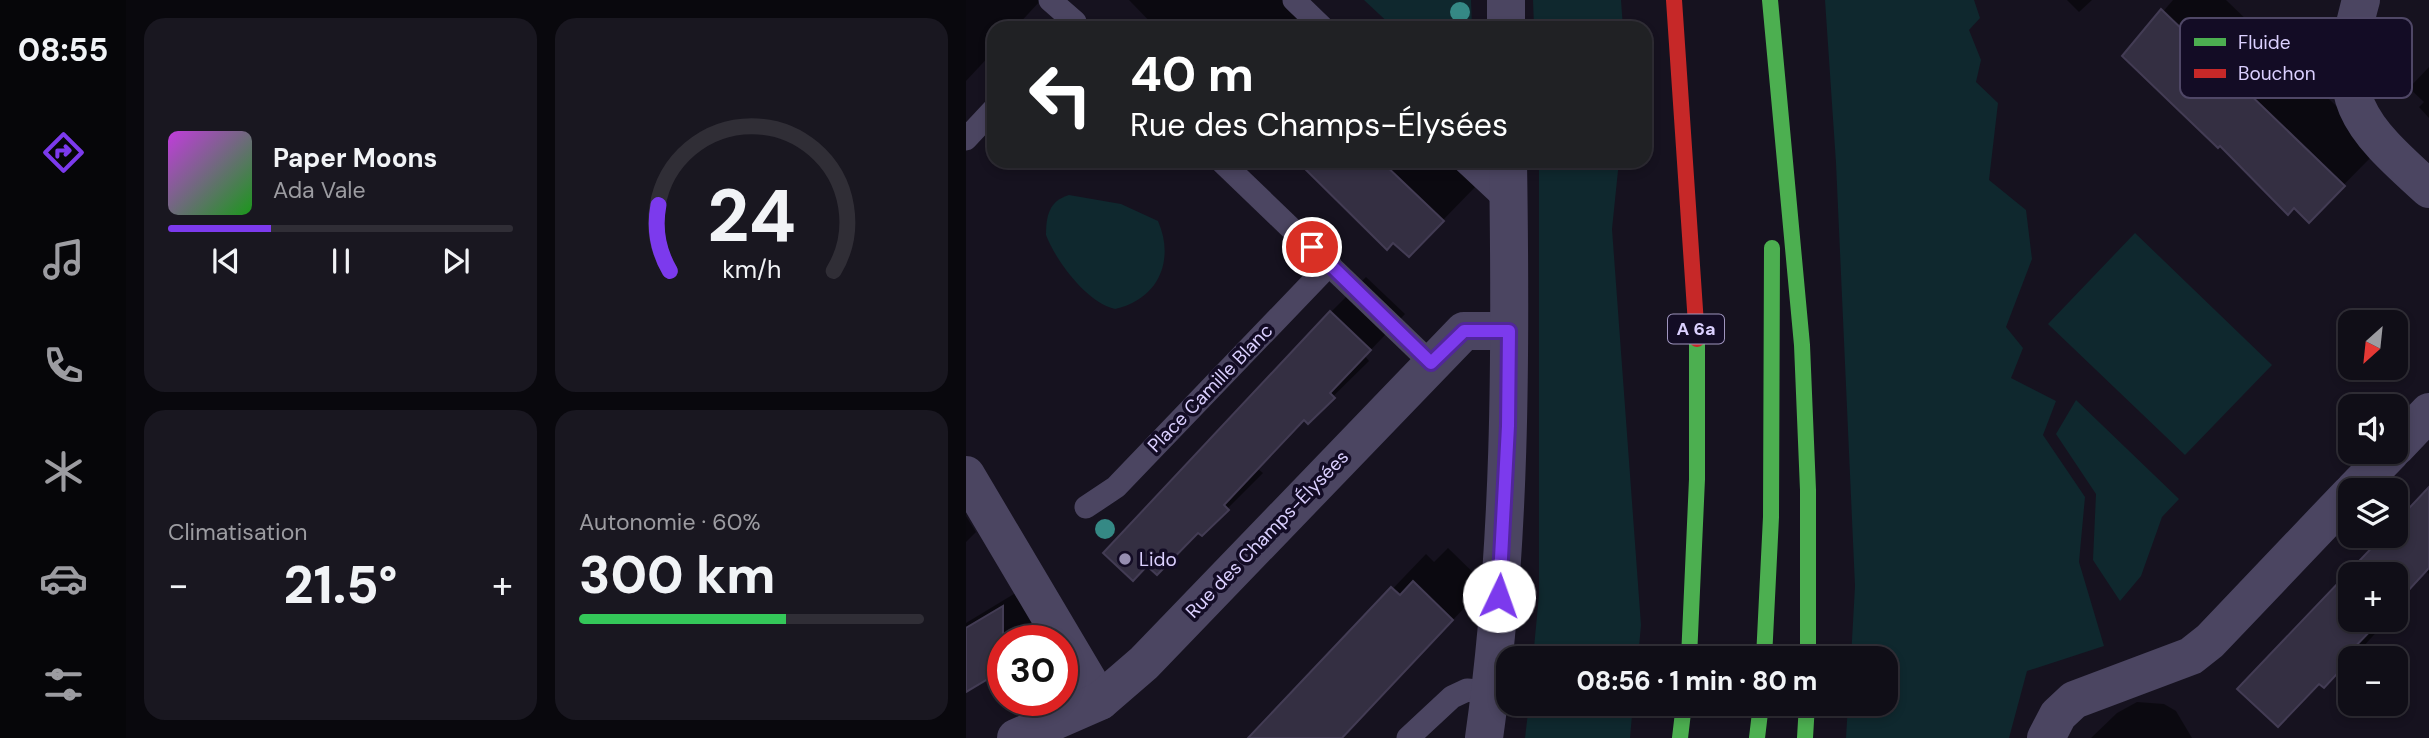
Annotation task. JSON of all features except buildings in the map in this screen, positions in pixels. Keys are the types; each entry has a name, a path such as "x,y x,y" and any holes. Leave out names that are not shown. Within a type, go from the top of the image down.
{"highway":[{"name":"A 6a","path":"1674,0 1698,348 1697,493 1690,646"},
{"path":"1770,0 1802,345 1808,489 1808,646"},
{"path":"1773,202 1776,78"},
{"path":"1766,646 1771,517 1772,230"},
{"path":"1680,738 1683,716"},
{"path":"1757,738 1759,716"},
{"path":"1805,738 1806,716"}],"street":[{"path":"1506,0 1506,21"},
{"path":"2357,18 2361,0"},
{"path":"2353,98 2370,132 2420,181"},
{"path":"1484,738 1491,692 1508,426 1508,168"},
{"name":"Rue des Champs-Élysées","path":"1016,738 1100,701 1144,663 1464,331 1509,331"},
{"path":"2408,434 2429,412"},
{"path":"2366,478 2379,464"},
{"path":"966,475 1100,701"},
{"path":"2046,738 2058,715 2074,700 2191,656 2210,641 2338,507"}],"lane":[{"path":"1050,0 1070,21"},
{"path":"1294,0 1316,21"},
{"path":"966,139 987,116"},
{"path":"1228,168 1431,363"},
{"path":"1472,168 1509,202"},
{"name":"Place Camille Blanc","path":"1086,507 1116,487 1330,264"},
{"path":"1408,738 1452,697 1467,690 1491,692"}],"green space":[{"path":"1364,0 1471,0 1472,21 1386,21"},
{"path":"1533,0 1621,0 1622,21 1534,21"},
{"path":"1825,0 1974,0 1980,18 1969,30 1981,60 1976,82 1998,103 1989,180 2026,210 2032,259 2006,327 2023,348 2011,378 2056,401 2043,435 2085,497 2079,562 2104,646 2027,671 2009,738 1846,738 1847,716 1898,716 1898,646 1852,646 1855,586 1836,163"},
{"path":"1539,168 1618,168 1612,229 1641,625 1639,646 1534,646 1539,595"},
{"path":"1069,195 1121,204 1158,221 1165,250 1163,263 1159,276 1143,297 1115,309 1104,305 1084,290 1065,268 1046,235 1046,228 1053,205"},
{"path":"2135,233 2272,365 2185,455 2048,324"},
{"path":"2076,400 2179,499 2162,517 2141,576 2120,601 2093,560 2096,494 2056,434"},
{"path":"1528,716 1632,716 1630,738 1525,738"}],"traffic: fast":[{"path":"1770,0 1802,345 1808,490 1808,646"},
{"path":"1765,646 1771,517 1772,248"},
{"path":"1690,646 1697,479 1697,339"},
{"path":"1680,738 1683,716"},
{"path":"1757,738 1760,716"},
{"path":"1805,738 1806,716"}],"traffic: jam":[{"path":"1674,0 1697,339"}],"place":[{"name":"Lido","path":"1125,559"}],"route":[{"path":"1312,247 1431,363 1464,331 1509,331 1508,426 1499,596"}]}
